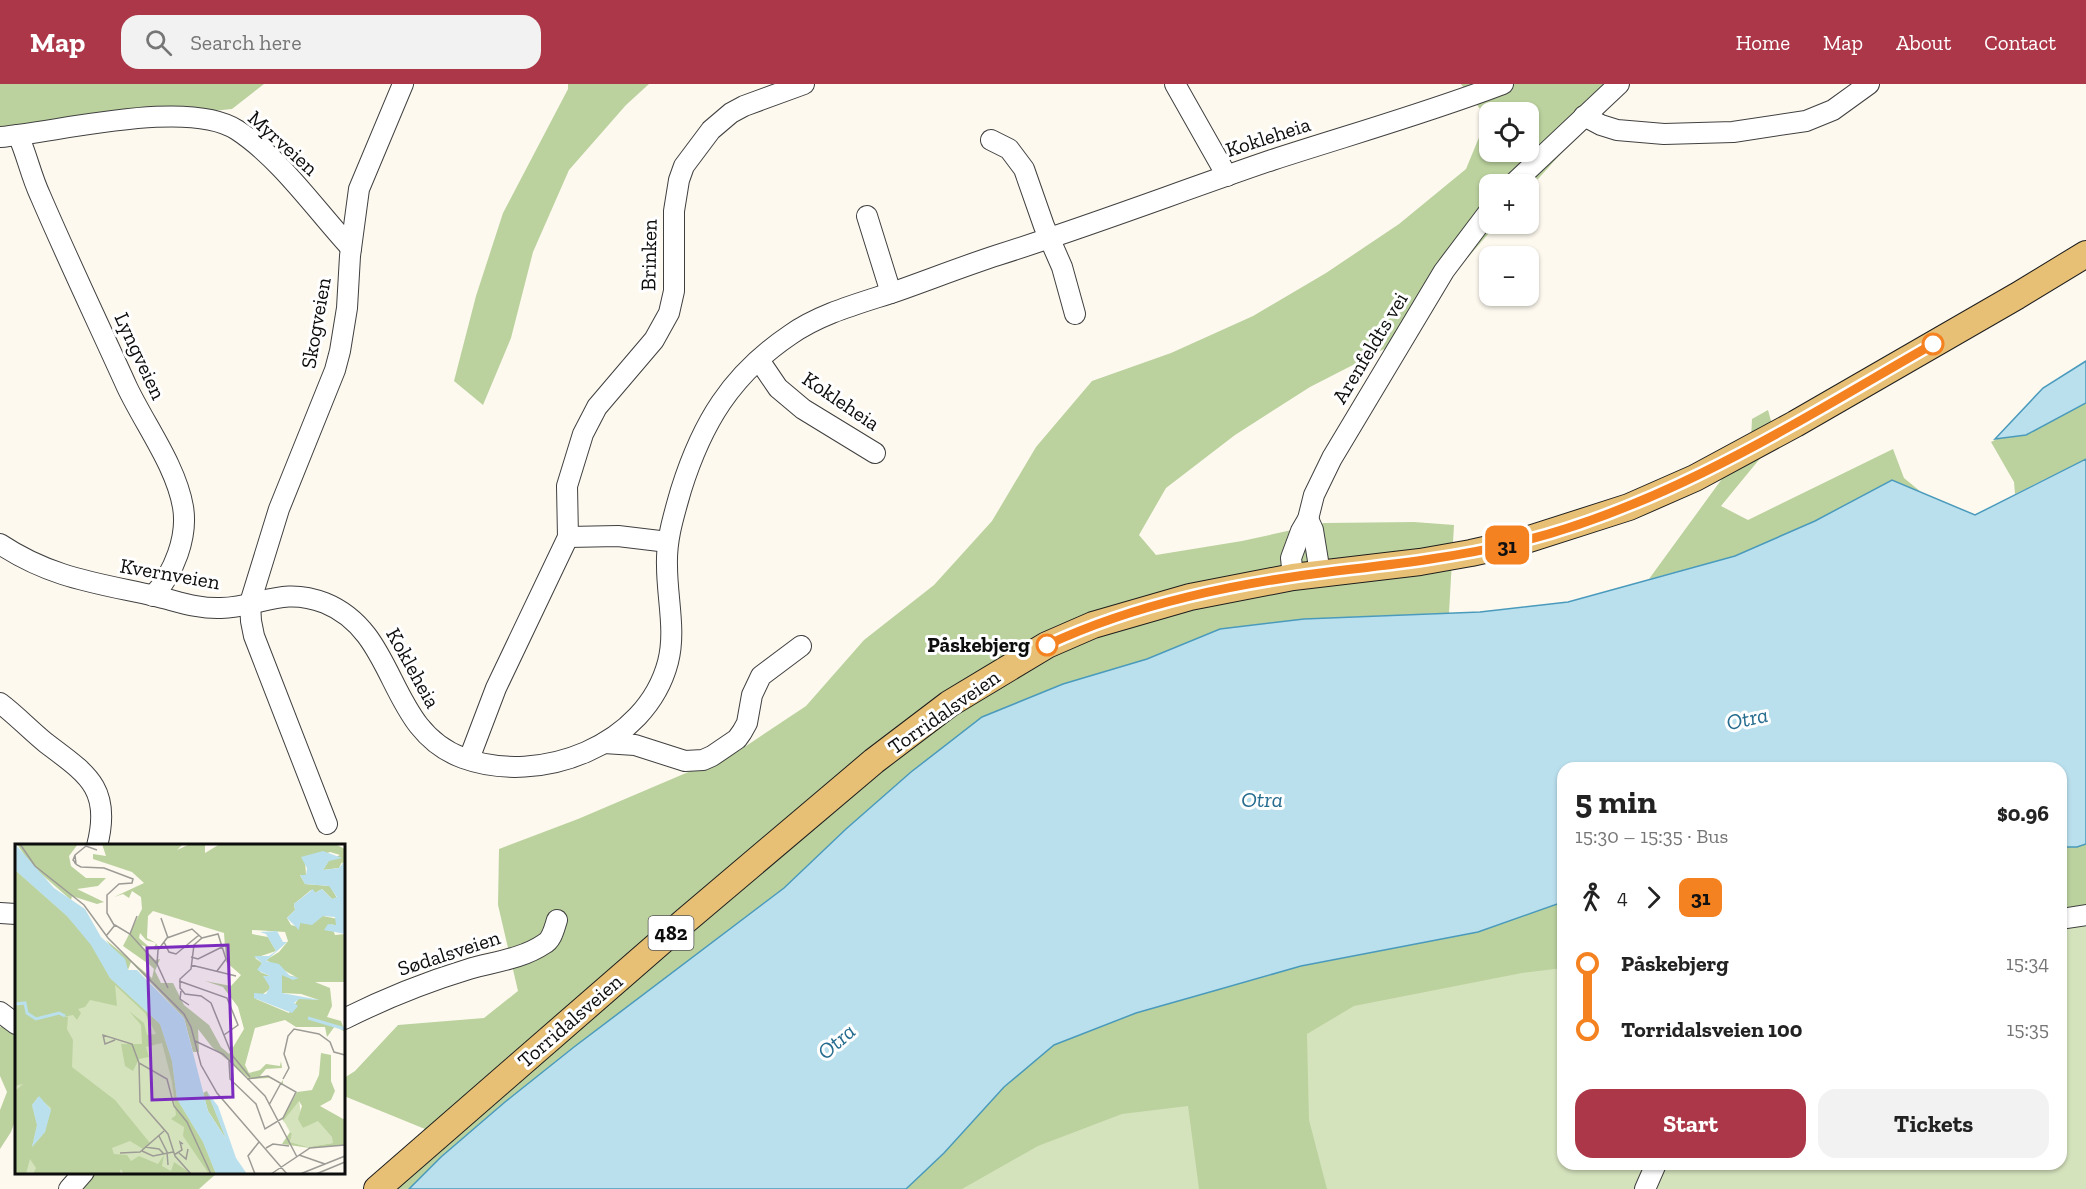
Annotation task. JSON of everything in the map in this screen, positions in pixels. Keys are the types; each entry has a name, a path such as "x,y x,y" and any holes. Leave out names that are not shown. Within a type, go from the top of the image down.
{"main road":[{"name":"Torridalsveien","path":"377,1189 874,761 949,704 1047,645 1082,629 1190,597 1293,577 1428,561 1520,542 1665,492 1794,424 2086,254"}],"street":[{"name":"Skogveien","path":"250,603 279,508 335,370 347,308 351,248 359,189 403,84"},
{"name":"Brinken","path":"469,759 496,688 568,537 567,486 583,434 597,407 654,340 669,313 674,291 674,210 684,166 711,130 731,113 804,84"},
{"path":"1175,84 1227,176"},
{"name":"Kokleheia","path":"250,603 277,596 290,596 320,601 347,614 361,626 371,640 417,726 447,750 493,765 528,766 570,758 604,743 631,723 656,693 669,659 671,640 668,542 688,466 716,407 759,360 789,335 830,314 891,292 1503,84"},
{"path":"1523,174 1619,84"},
{"path":"1584,116 1617,130 1664,134 1733,132 1806,121 1833,110 1869,84"},
{"name":"Myrveien","path":"9,136 149,118 187,116 215,119 237,130 253,142 284,172 351,248"},
{"name":"Lyngveien","path":"9,136 40,196 129,391 179,489 183,508 182,539 166,578 153,596"},
{"path":"992,140 1009,149 1024,169 1048,237 1062,267 1075,314"},
{"path":"867,216 891,292"},
{"name":"Arenfeldts vei","path":"1293,577 1291,558 1308,519 1314,495 1352,423 1444,271 1479,225"},
{"name":"Kokleheia","path":"759,360 778,388 803,409 875,453"},
{"path":"1308,519 1313,530 1320,573"},
{"path":"568,537 618,536 668,542"},
{"name":"Kvernveien","path":"0,544 14,554 56,573 83,582 202,608 235,607 250,603"},
{"path":"250,603 250,621 254,636 327,824"},
{"name":"Kokleheia","path":"604,743 635,745 685,761 703,760 712,756 737,739 742,732 747,723 752,695 761,676 801,646"},
{"path":"0,703 88,776 100,800 101,827 97,844"},
{"path":"0,912 15,914"},
{"path":"2067,918 2086,915"},
{"name":"Sødalsveien","path":"345,1018 405,991 468,969 521,955 546,944 557,920"},
{"path":"0,1012 15,1023"},
{"path":"1645,1189 1653,1170"},
{"path":"69,1189 83,1174"}],"green space":[{"path":"0,84 264,84 232,109 144,118 0,139"},
{"path":"568,84 649,84 626,105 569,170 533,252 511,338 483,405 454,381 476,296 503,213 568,89"},
{"path":"1461,84 1624,84 1539,178 1539,174 1479,174 1479,234 1488,234 1390,346 1310,387 1235,435 1166,488 1139,535 1156,555 1242,541 1324,523 1414,522 1454,525 1449,613 1304,619 1147,659 1063,684 846,829 784,888 441,1157 409,1189 372,1189 416,1149 425,1129 345,1096 345,1077 355,1071 398,1025 484,1018 518,991 498,905 499,849 578,819 740,750 806,706 864,640 934,585 992,521 1036,447 1092,381 1171,353 1253,316 1326,273 1399,224 1466,169 1479,137 1479,162 1539,162 1539,102 1479,102 1479,108"},
{"path":"2086,403 2086,459 2015,494 2014,482 1991,442 2026,435"},
{"path":"1768,410 1776,439 1721,506 1748,520 1893,449 1904,478 1921,492 1892,480 1815,521 1735,556 1649,579 1751,439 1752,419"},
{"path":"2086,691 2086,1189 783,1189 1557,792 1557,1170 2067,1170 2067,762 2063,762"},
{"path":"2086,844 2086,910 2067,912 2067,847"},
{"path":"1557,904 1557,969 1522,973 1354,1006 1307,1034 1309,1120 1327,1189 1199,1189 1188,1106 1122,1114 1038,1146 962,1189 906,1189 944,1153 1004,1087 1054,1045 1136,1013 1301,966 1478,932"},
{"path":"6,1026 15,1036 15,1121 0,1149 0,1110 7,1092 0,1076 0,1027"},
{"path":"73,1174 216,1174 199,1189 60,1189"}],"water":[{"path":"2086,361 2086,403 2026,435 1995,439 2043,388"},
{"name":"Otra","path":"2086,459 2086,844 2067,847 2067,762 1557,762 1557,904 1478,932 1301,966 1136,1013 1054,1045 1004,1087 944,1153 906,1189 409,1189 441,1157 505,1102 784,888 911,772 982,717 1063,684 1147,659 1220,629 1304,619 1480,612 1568,602 1735,556 1815,521 1892,480 1975,515"}],"bus line":[{"name":"31","path":"1047,645 1112,618 1190,597 1293,577 1444,558 1520,542 1629,507 1695,478 1933,344"}],"place":[{"name":"Påskebjerg","path":"1047,645"}]}
